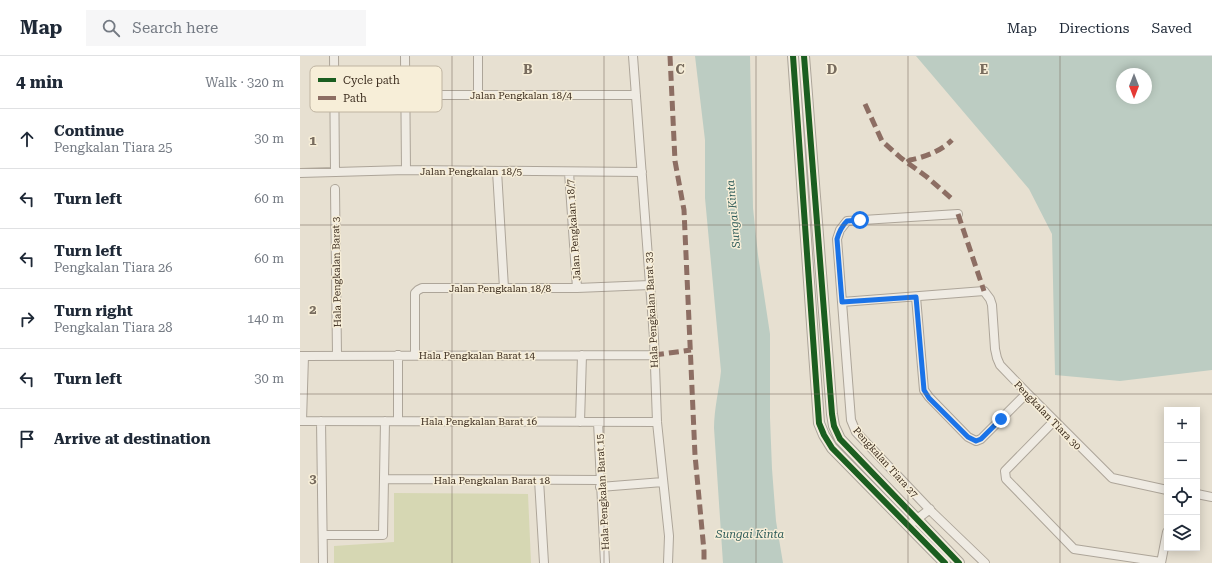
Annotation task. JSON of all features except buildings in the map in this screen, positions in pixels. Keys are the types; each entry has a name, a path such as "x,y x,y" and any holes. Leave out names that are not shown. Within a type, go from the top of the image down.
{"street":[{"path":"478,56 478,95"},
{"name":"Hala Pengkalan Barat 33","path":"633,56 650,284 657,422 669,536 668,563"},
{"path":"793,56 818,423 832,448 945,563"},
{"path":"804,56 834,426 840,438 959,563"},
{"name":"Jalan Pengkalan 18/4","path":"442,95 636,95"},
{"path":"334,112 334,172"},
{"path":"405,112 406,170"},
{"name":"Jalan Pengkalan 18/5","path":"300,173 406,170 642,172"},
{"path":"497,171 504,288"},
{"name":"Jalan Pengkalan 18/7","path":"569,172 577,288"},
{"name":"Hala Pengkalan Barat 3","path":"335,189 337,355"},
{"name":"Pengkalan Tiara 27","path":"958,214 847,221 840,230 837,239 842,306 851,420 856,432 931,511 985,563"},
{"name":"Jalan Pengkalan 18/8","path":"414,355 414,294 422,288 577,288 650,284"},
{"name":"Pengkalan Tiara 30","path":"916,297 984,291 990,299 992,305 995,350 1000,365 1112,478 1164,489"},
{"path":"842,306 916,297 924,390 929,398 968,437 976,441 981,439 1027,393"},
{"path":"398,355 398,421"},
{"path":"580,422 582,355"},
{"name":"Hala Pengkalan Barat 14","path":"302,356 654,355"},
{"path":"301,421 302,356"},
{"path":"1054,420 1005,471 1006,479 1074,549 1161,563 1164,548"},
{"name":"Hala Pengkalan Barat 16","path":"301,421 657,422"},
{"path":"322,421 323,563"},
{"path":"323,535 383,535 385,421"},
{"name":"Hala Pengkalan Barat 15","path":"598,422 605,563"},
{"name":"Hala Pengkalan Barat 18","path":"384,479 539,480 600,484 663,482"},
{"path":"539,480 544,563"},
{"path":"1200,495 1212,497"},
{"path":"911,528 931,511"}],"green space":[{"path":"394,493 528,494 531,563 334,563 334,546 394,542"}],"water":[{"name":"Sungai Kinta","path":"695,56 750,56 753,208 758,255 770,334 770,418 772,469 776,521 783,563 723,563 714,428 721,371 705,198 705,140"},
{"path":"916,56 1212,56 1212,370 1120,381 1055,375 1052,234 1029,189"}],"marked path":[{"path":"670,56 675,161 684,210 695,455 704,563"},
{"path":"865,104 882,141 951,198"},
{"path":"907,162 932,153 952,140"},
{"path":"958,214 984,291"},
{"path":"654,355 691,350"}],"cycle path":[{"path":"793,56 819,423 832,448 945,563"},
{"path":"804,56 834,426 840,439 959,563"}],"route":[{"path":"860,220 847,221 840,230 837,239 842,302 916,297 924,390 929,398 968,437 976,441 981,439 1001,419"}]}
